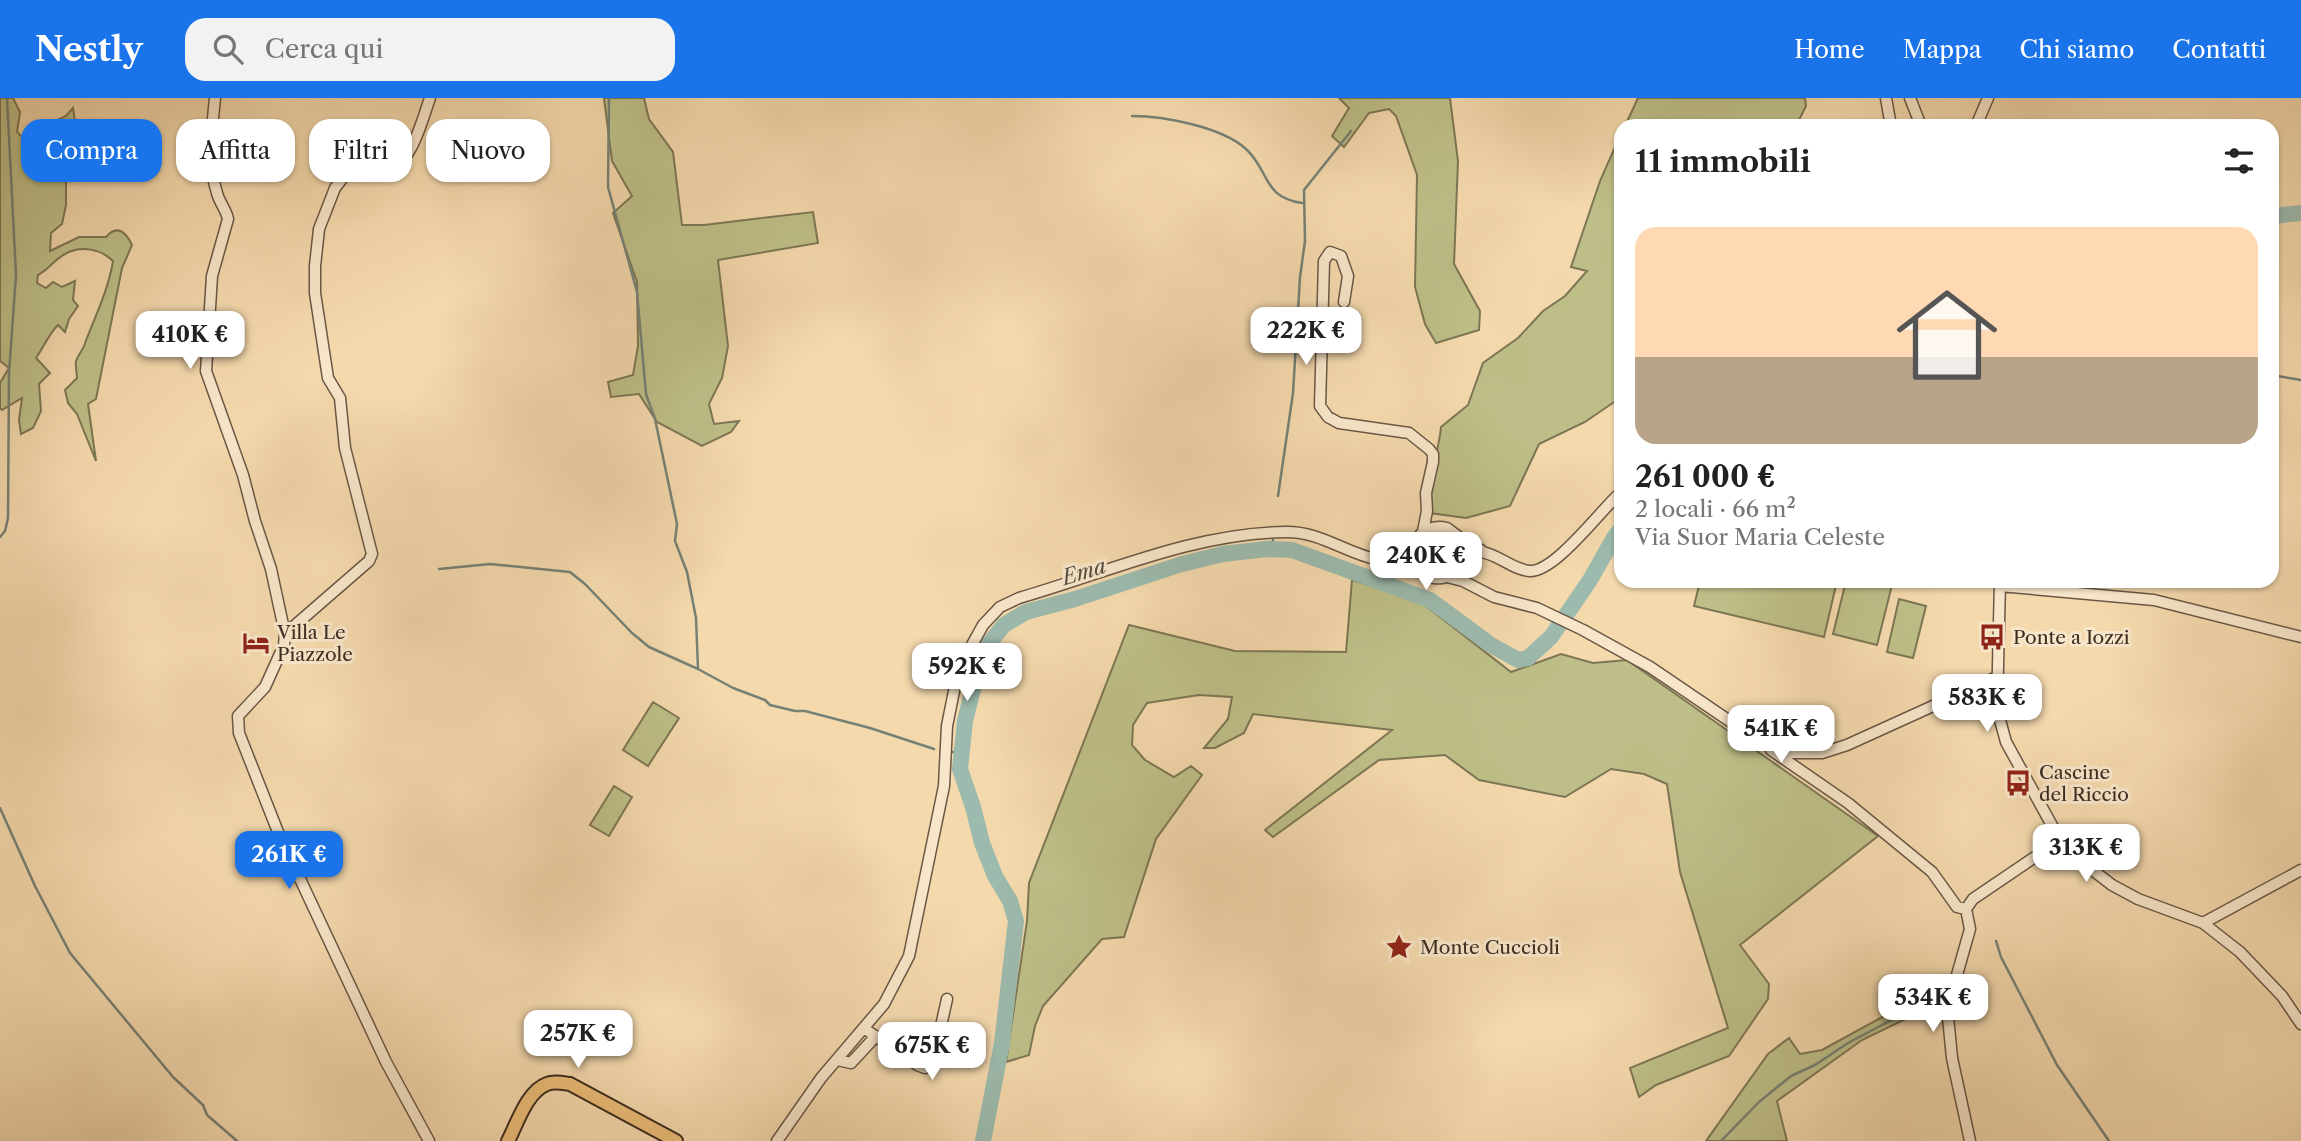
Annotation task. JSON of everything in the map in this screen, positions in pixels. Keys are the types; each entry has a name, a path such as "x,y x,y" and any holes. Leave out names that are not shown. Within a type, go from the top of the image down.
{"main road":[{"path":"508,1141 537,1090 548,1083 558,1083 570,1084 676,1141"}],"street":[{"path":"215,98 210,135 217,196 228,219 212,276 205,371 243,475 271,569 285,635 284,645 265,687 238,716 239,733 278,832 386,1062 429,1141"},
{"path":"285,635 369,561 372,554 345,448 340,398 328,378 318,322 315,266 319,229 335,188 354,163 388,167 400,164 408,155 430,98"},
{"path":"1886,98 1890,119"},
{"path":"1910,98 1918,119"},
{"path":"1979,119 1988,98"},
{"path":"1344,302 1348,276 1341,256 1330,252 1324,261 1320,405 1328,417 1339,423 1409,433 1433,454 1423,531 1415,541 1412,553 1418,568"},
{"path":"1423,531 1438,526 1451,530 1468,544 1524,570 1540,569 1552,562 1614,499"},
{"path":"1427,511 1438,526"},
{"path":"777,1141 821,1078 865,1029 891,993 909,956 944,786 947,726 955,686 975,638 1000,607 1019,598 1191,545 1285,532 1310,534 1376,559 1418,568 1433,578 1447,577 1472,585 1494,597 1537,608 1650,667 1848,803 1932,872 1957,906 1966,909"},
{"path":"1460,537 1465,552 1463,571 1472,585"},
{"path":"1447,577 1457,571 1467,555 1476,552 1491,554"},
{"path":"1394,561 1412,553"},
{"path":"2000,588 1997,709 2006,742 2060,840 2112,885 2138,899 2203,923 2240,952 2281,996 2301,1024"},
{"path":"2045,588 2154,600 2301,637"},
{"path":"1762,743 1791,752 1822,753 1847,745 1997,677"},
{"path":"1970,1141 1952,1058 1948,1017 1951,996 1970,929 1966,909 1973,899 2060,840"},
{"path":"2203,923 2301,870"},
{"path":"865,1029 925,1068 933,1062 947,999"},
{"path":"837,1060 851,1063 876,1036"}],"green space":[{"path":"0,98 13,98 20,112 17,132 21,136 21,182 66,182 66,205 62,224 51,233 50,251 79,237 106,237 117,230 127,236 132,245 122,268 96,399 88,404 96,461 77,414 68,403 65,390 77,378 76,361 100,305 113,261 90,250 71,251 38,275 37,283 46,288 53,282 62,287 75,281 73,300 78,306 69,319 65,332 58,325 36,358 50,373 39,384 41,411 33,428 21,434 19,420 22,398 2,410 0,408 0,383 9,368 0,361"},
{"path":"604,98 644,98 649,119 673,152 682,225 704,225 813,212 818,243 718,260 728,346 722,378 709,404 714,424 739,421 731,432 702,446 657,422 639,394 611,397 608,382 633,375 638,346 637,282 613,213 632,196 612,161"},
{"path":"1339,98 1450,98 1458,161 1454,264 1480,311 1479,330 1436,343 1425,324 1415,287 1417,175 1396,116 1389,109 1369,113 1344,147 1332,136 1349,108"},
{"path":"1638,98 1805,98 1806,106 1800,119 1628,119"},
{"path":"73,108 75,119 60,119 66,116"},
{"path":"1614,150 1614,402 1585,422 1539,444 1510,506 1466,518 1430,513 1428,492 1441,427 1468,405 1483,363 1518,338 1543,311 1565,296 1587,271 1571,267 1600,181"},
{"path":"1352,580 1417,599 1511,672 1561,654 1593,663 1627,660 1878,836 1740,945 1769,984 1768,999 1729,1056 1656,1085 1639,1097 1630,1068 1728,1028 1680,872 1667,784 1644,774 1611,769 1565,797 1479,780 1445,755 1379,760 1273,837 1265,830 1392,730 1253,714 1244,733 1215,748 1204,748 1228,719 1232,697 1199,695 1147,703 1133,725 1132,745 1145,760 1174,777 1191,766 1202,775 1156,839 1124,937 1102,939 1043,1006 1035,1026 1029,1055 1006,1062 1027,921 1029,883 1129,625 1235,651 1346,652"},
{"path":"1698,588 1835,588 1824,637 1694,606"},
{"path":"1844,588 1891,588 1877,645 1833,634"},
{"path":"1899,599 1926,606 1913,658 1887,652"},
{"path":"653,702 679,718 648,766 623,750"},
{"path":"614,786 632,797 609,836 590,825"},
{"path":"1950,980 1945,1000 1862,1040 1777,1101 1787,1141 1706,1141 1768,1054 1789,1038 1800,1054 1822,1050"}],"waterway":[{"path":"0,537 5,531 8,518 9,373 16,275 7,98"},
{"path":"609,98 608,187 637,292 646,394 655,419 677,524 675,541 687,572 696,618 698,669"},
{"path":"1132,116 1192,124 1236,141 1254,157 1273,189 1289,200 1302,203"},
{"path":"1278,496 1293,393 1300,277 1305,241 1304,190 1351,131"},
{"name":"Ema","path":"2279,215 2301,213"},
{"path":"2279,376 2301,380"},
{"name":"Ema","path":"983,1141 1002,1043 1016,921 1010,901 995,876 982,843 960,769 965,721 976,677 987,646 1004,625 1026,612 1182,564 1223,554 1267,549 1292,550 1430,600 1491,645 1518,660 1528,658 1551,637 1590,580 1614,538"},
{"path":"1272,549 1273,540"},
{"path":"439,569 490,564 570,572 649,647 733,688 765,700 770,705 870,728 934,749"},
{"path":"952,752 962,752"},
{"path":"0,808 35,886 70,953 173,1077 203,1105 207,1115 237,1141"},
{"path":"1996,941 2001,957 2057,1065 2109,1141"},
{"path":"1721,1141 1759,1102 1791,1076 1942,993"}],"place":[{"name":"Ponte a Iozzi","path":"1992,637"},
{"name":"Villa Le Piazzole","path":"256,643"},
{"name":"Cascine del Riccio","path":"2018,783"},
{"name":"Monte Cuccioli","path":"1399,947"}]}
